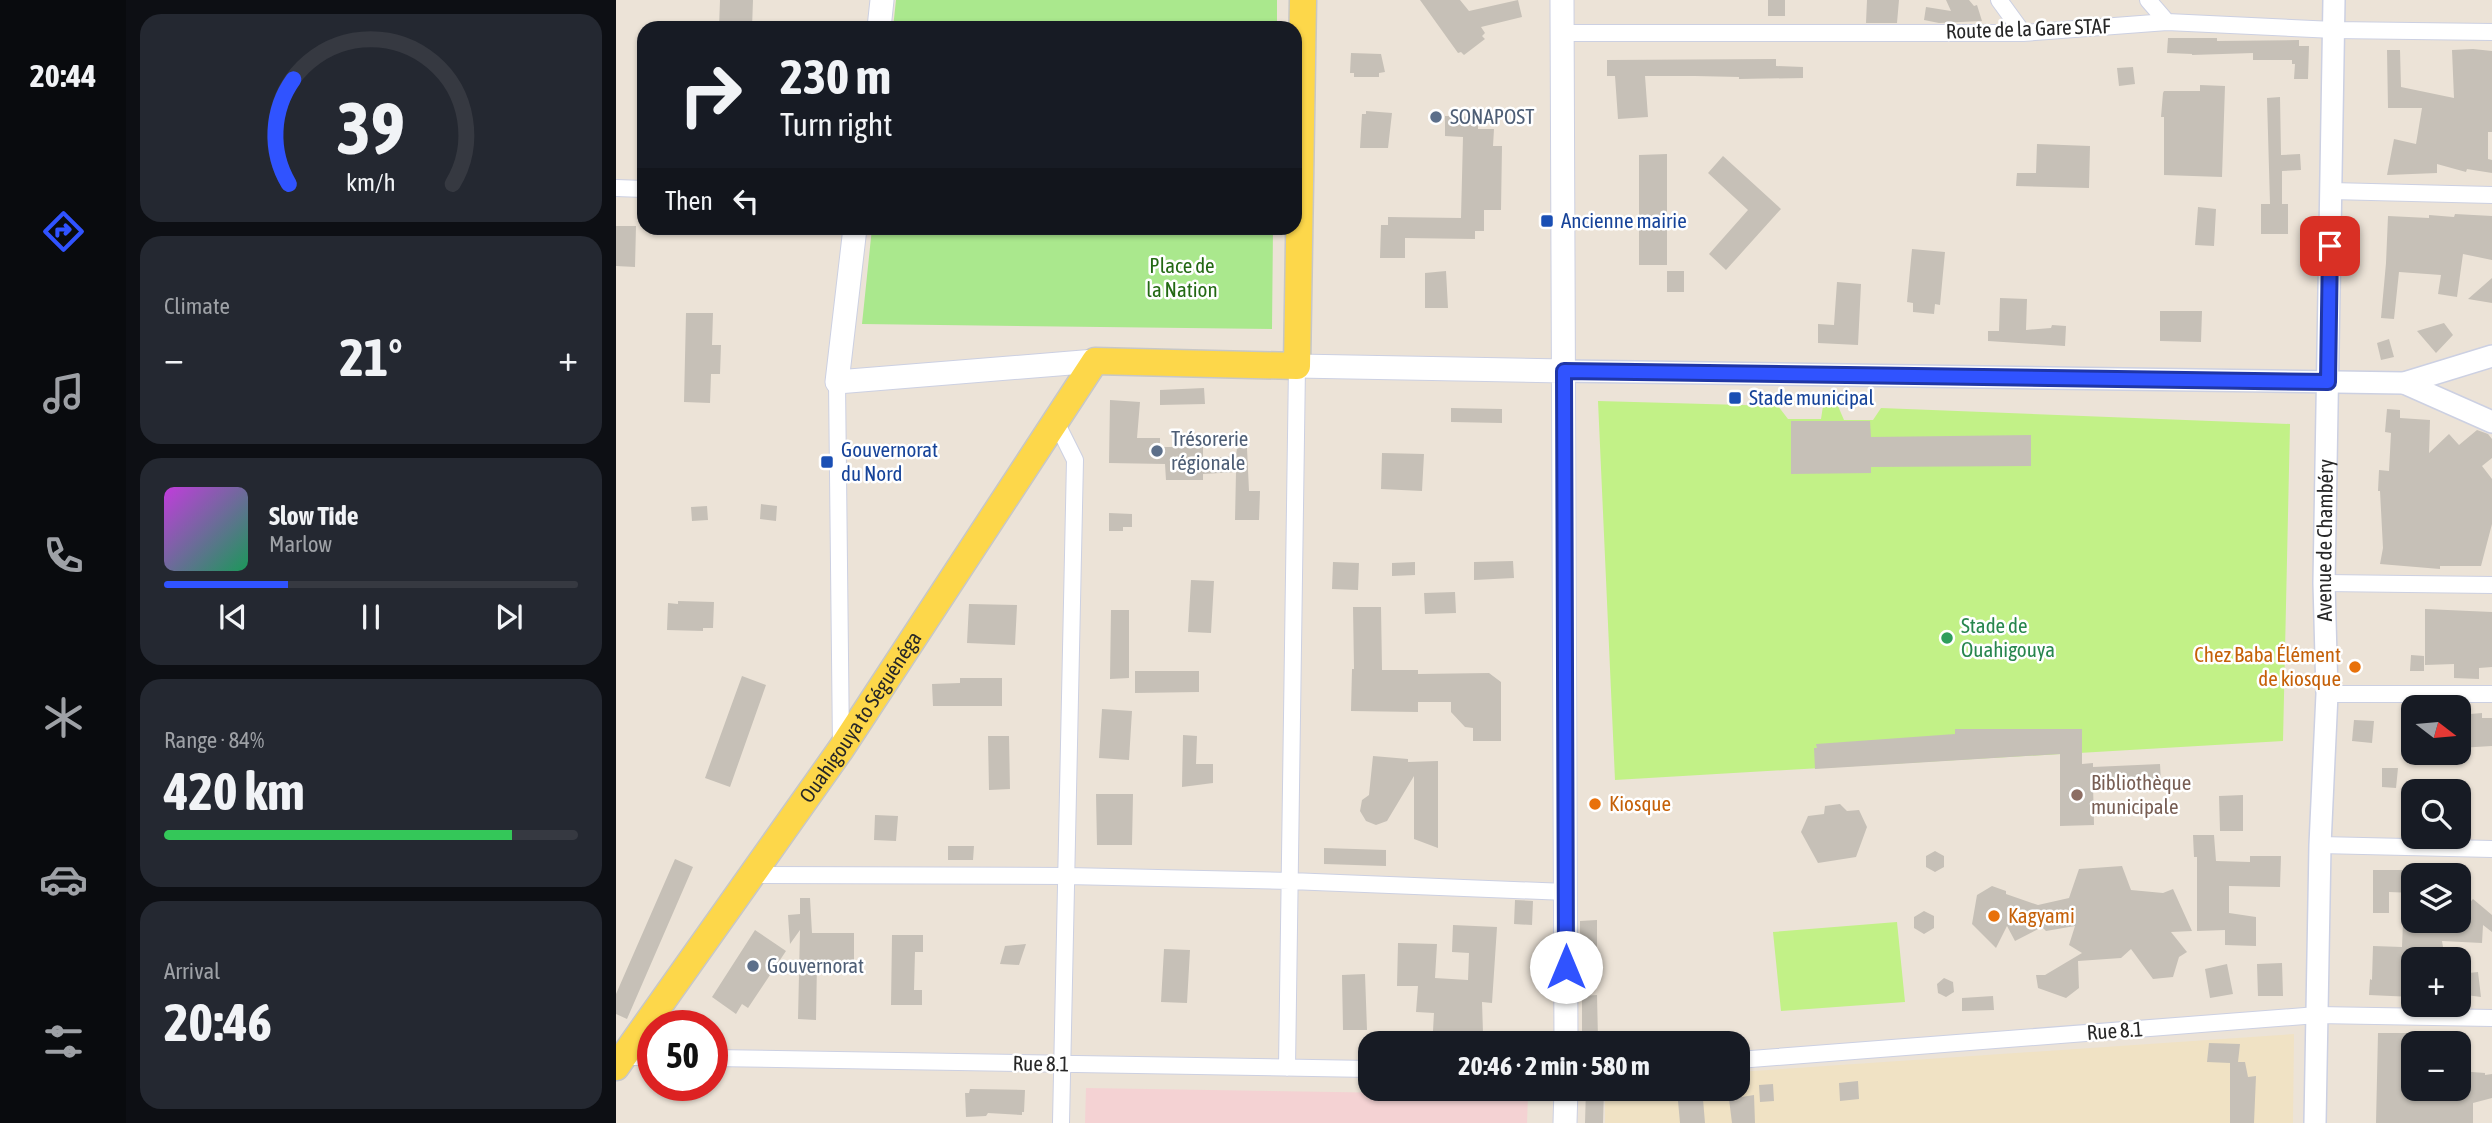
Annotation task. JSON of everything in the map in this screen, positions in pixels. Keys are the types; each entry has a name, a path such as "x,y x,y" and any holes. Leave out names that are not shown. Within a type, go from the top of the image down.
{"main road":[{"path":"880,21 882,0"},
{"path":"1302,61 1303,0"},
{"path":"1562,0 1566,1031"},
{"path":"854,235 836,382 1095,361 1564,371"},
{"path":"1297,366 1299,235"},
{"name":"Ouahigouya to Séguénéga","path":"619,1060 841,749 1095,361"},
{"path":"1565,1123 1566,1101"}],"street":[{"path":"1999,0 2023,33"},
{"path":"2148,0 2167,22"},
{"name":"Avenue de Chambéry","path":"2315,1123 2320,845 2327,694 2324,583 2334,0"},
{"name":"Route de la Gare STAF","path":"1563,33 2023,33 2167,22 2334,30 2492,32"},
{"path":"616,188 637,189"},
{"path":"2331,191 2492,195"},
{"path":"1564,371 2404,383 2492,356"},
{"path":"1287,1068 1297,366"},
{"path":"836,382 841,749"},
{"path":"2404,383 2492,422"},
{"path":"1056,422 1075,460 1061,1123"},
{"path":"2324,583 2492,585"},
{"path":"2327,694 2492,694"},
{"path":"2320,845 2492,849"},
{"path":"752,875 1067,876 1290,881 1566,892"},
{"name":"Rue 8.1","path":"1750,1059 2317,1015 2492,1018"},
{"path":"619,1060 637,1058"},
{"name":"Rue 8.1","path":"728,1058 1358,1069"}],"shaded area":[{"path":"2294,1034 2293,1123 1605,1123 1605,1101 1750,1101 1750,1071"},
{"path":"1086,1088 1358,1092 1358,1101 1528,1101 1527,1123 1085,1123"}],"green space":[{"path":"896,0 1277,0 1277,21 894,21"},
{"name":"Place de la Nation","path":"871,235 1273,235 1272,329 862,324"},
{"name":"Stade de Ouahigouya","path":"1598,401 1778,406 1788,419 1821,419 1823,406 1838,406 1844,420 1873,420 1881,408 2290,424 2283,741 1615,780"},
{"path":"1897,922 1905,1002 1781,1011 1773,932"}],"building":[{"path":"720,0 753,0 752,21 719,21"},
{"path":"1420,0 1460,0 1469,11 1518,0 1522,17 1481,27 1485,39 1464,55 1458,53"},
{"path":"1768,0 1785,0 1785,16 1768,16"},
{"path":"1867,0 1899,0 1897,23 1866,23"},
{"path":"1946,0 1969,0 1974,6 1977,5 1982,21 1939,23 1924,20 1926,7 1951,11"},
{"path":"2168,38 2217,38 2217,41 2299,40 2299,46 2309,46 2308,79 2294,79 2295,64 2292,64 2292,60 2253,60 2253,53 2167,53"},
{"path":"2387,50 2400,50 2401,87 2454,98 2452,50 2492,51 2492,132 2488,132 2488,159 2492,160 2492,173 2467,169 2466,172 2437,164 2437,173 2387,175 2394,139 2416,144 2422,108 2388,108"},
{"path":"1351,53 1381,54 1385,72 1379,73 1379,77 1354,77 1354,73 1350,73"},
{"path":"1776,59 1776,66 1803,67 1803,78 1645,76 1648,117 1618,119 1615,76 1607,76 1607,60"},
{"path":"2133,67 2135,84 2119,86 2117,68"},
{"path":"2200,85 2225,86 2222,177 2164,175 2164,117 2161,117 2163,93 2200,91"},
{"path":"2280,97 2281,155 2300,154 2301,170 2282,171 2282,204 2288,204 2288,234 2261,234 2261,204 2270,204 2267,98"},
{"path":"1366,111 1392,113 1388,148 1360,148 1362,114 1366,114"},
{"path":"1445,116 1478,117 1478,129 1494,129 1493,146 1502,146 1501,210 1484,210 1484,231 1475,231 1475,239 1405,238 1405,258 1380,258 1381,225 1388,225 1388,217 1461,218 1463,137 1445,136"},
{"path":"2037,144 2090,146 2089,188 2016,186 2017,173 2036,173"},
{"path":"1667,154 1667,265 1639,265 1639,155"},
{"path":"1723,156 1781,209 1726,270 1709,254 1748,210 1708,173"},
{"path":"2198,207 2216,209 2214,246 2195,245"},
{"path":"2455,214 2492,216 2492,260 2463,254 2457,297 2438,294 2441,275 2399,272 2394,319 2381,318 2388,216 2429,218 2429,215 2454,217"},
{"path":"616,226 636,226 635,267 616,266"},
{"path":"1912,249 1945,252 1940,305 1935,304 1934,314 1913,312 1913,303 1907,302"},
{"path":"1446,271 1448,308 1425,308 1425,273"},
{"path":"1667,271 1684,271 1684,292 1667,292"},
{"path":"2492,278 2492,303 2468,299"},
{"path":"1837,282 1861,284 1858,345 1818,343 1818,324 1834,325"},
{"path":"2000,298 2027,299 2026,330 2051,328 2052,325 2066,326 2065,346 1988,341 1988,331 1999,331"},
{"path":"2160,311 2202,311 2201,342 2160,341"},
{"path":"686,313 713,313 712,345 721,345 720,374 711,374 710,403 684,402"},
{"path":"2444,323 2453,335 2436,353 2417,331"},
{"path":"2389,339 2394,357 2381,360 2377,343"},
{"path":"1204,388 1205,404 1160,405 1160,390"},
{"path":"1110,400 1140,402 1137,438 1160,438 1160,447 1203,447 1203,459 1236,456 1237,448 1247,448 1249,491 1260,491 1259,520 1235,520 1236,472 1203,474 1203,480 1166,480 1165,464 1109,463"},
{"path":"1451,408 1502,409 1502,423 1451,422"},
{"path":"2387,409 2400,410 2400,418 2430,420 2429,453 2449,434 2459,445 2477,430 2488,434 2492,439 2492,458 2482,466 2492,479 2492,524 2481,566 2440,566 2440,569 2380,564 2383,548 2378,491 2379,470 2389,471 2391,433 2385,432"},
{"path":"1791,421 1870,421 1871,437 2031,435 2031,466 1871,467 1871,473 1791,474"},
{"path":"1382,453 1424,454 1422,491 1381,489"},
{"path":"761,504 777,506 776,521 760,519"},
{"path":"707,506 708,520 692,521 691,507"},
{"path":"1109,513 1132,514 1132,527 1123,527 1123,531 1109,531"},
{"path":"1513,561 1514,578 1474,580 1474,562"},
{"path":"1333,562 1359,563 1358,590 1332,589"},
{"path":"1415,562 1415,575 1392,576 1392,563"},
{"path":"1191,580 1214,581 1211,633 1188,632"},
{"path":"1455,592 1456,613 1425,614 1424,593"},
{"path":"678,601 714,602 713,628 703,628 703,631 667,630 668,603 678,604"},
{"path":"969,604 1017,605 1015,645 967,643"},
{"path":"1353,607 1381,607 1382,670 1418,670 1418,674 1489,673 1501,682 1501,741 1473,741 1473,728 1465,727 1451,712 1451,702 1418,702 1418,712 1351,711 1354,669"},
{"path":"2425,609 2492,612 2492,667 2479,668 2479,679 2454,678 2454,664 2425,665"},
{"path":"1111,610 1129,610 1129,678 1110,679"},
{"path":"2411,655 2424,656 2424,671 2410,671"},
{"path":"1135,671 1199,671 1199,692 1135,693"},
{"path":"742,676 766,685 730,787 705,778"},
{"path":"960,678 1002,678 1002,706 933,706 932,684 960,683"},
{"path":"1102,709 1132,711 1129,760 1099,758"},
{"path":"2482,713 2482,718 2492,718 2492,746 2471,747 2471,714"},
{"path":"2354,720 2374,721 2372,743 2352,741"},
{"path":"1955,729 2082,729 2082,764 2093,763 2093,767 2160,764 2161,782 2093,784 2094,825 2060,826 2060,754 1815,769 1816,744 1955,734"},
{"path":"1183,735 1197,736 1196,764 1213,764 1213,783 1182,787"},
{"path":"988,736 1009,736 1010,789 989,790"},
{"path":"1373,756 1408,759 1408,762 1438,761 1438,848 1414,839 1414,776 1387,821 1376,825 1366,821 1360,811 1362,800 1369,795"},
{"path":"2382,768 2398,768 2396,788 2382,787"},
{"path":"1096,794 1133,794 1132,845 1097,845"},
{"path":"2243,795 2243,831 2220,831 2219,796"},
{"path":"1840,804 1847,811 1859,810 1867,827 1856,857 1818,863 1801,832 1808,816 1824,814 1825,806"},
{"path":"875,815 898,816 896,841 874,840"},
{"path":"2193,835 2214,835 2216,861 2250,862 2250,856 2281,856 2280,887 2229,886 2229,913 2256,917 2256,946 2225,945 2225,930 2197,931 2197,857 2194,857"},
{"path":"948,846 974,846 973,860 948,860"},
{"path":"1324,848 1386,850 1386,866 1324,864"},
{"path":"1935,851 1944,856 1944,867 1935,872 1926,867 1926,856"},
{"path":"675,859 693,867 627,1019 616,1014 616,994"},
{"path":"2122,866 2131,890 2163,893 2173,889 2192,931 2171,932 2187,952 2179,957 2173,977 2153,979 2131,949 2121,958 2078,961 2079,988 2066,998 2038,988 2036,975 2045,975 2082,953 2069,945 2075,926 2046,931 2042,927 2015,941 2007,926 1996,948 1972,924 1977,895 1992,886 2038,905 2069,898 2079,869"},
{"path":"2373,870 2401,870 2401,892 2389,892 2389,913 2373,913"},
{"path":"800,898 810,898 812,933 854,933 854,961 817,962 816,1020 798,1019 800,930 790,944 788,915 800,914"},
{"path":"2473,899 2492,915 2492,932 2483,925 2482,943 2442,941 2443,947 2402,947 2403,933 2471,933"},
{"path":"1515,900 1533,901 1532,925 1514,924"},
{"path":"1924,911 1934,916 1934,928 1924,934 1914,928 1914,917"},
{"path":"1597,920 1597,957 1580,958 1580,921"},
{"path":"1453,925 1497,927 1492,1003 1482,1002 1483,1031 1433,1031 1434,1013 1416,1012 1418,986 1397,986 1398,943 1437,944 1435,978 1468,980 1469,953 1452,952"},
{"path":"755,930 786,951 748,1008 742,1004 736,1014 712,997"},
{"path":"892,935 923,935 923,952 915,952 914,990 922,990 922,1005 891,1005"},
{"path":"1026,944 1019,965 1000,964 1005,946"},
{"path":"2373,946 2402,947 2401,996 2369,995"},
{"path":"1164,949 1190,950 1187,1003 1161,1002"},
{"path":"2282,963 2283,996 2258,996 2257,964"},
{"path":"2227,964 2233,994 2210,998 2205,969"},
{"path":"2478,972 2481,997 2471,996 2471,973"},
{"path":"1365,974 1367,1030 1343,1030 1342,975"},
{"path":"1944,978 1953,982 1954,992 1946,997 1938,993 1937,984"},
{"path":"1597,995 1598,1031 1582,1031 1582,996"},
{"path":"1993,996 1994,1010 1962,1011 1962,998"},
{"path":"2378,1033 2401,1033 2401,1101 2471,1101 2471,1072 2492,1074 2492,1098 2473,1103 2473,1123 2376,1123"},
{"path":"2209,1043 2240,1044 2238,1062 2245,1062 2248,1077 2256,1076 2254,1123 2230,1123 2230,1063 2207,1062"},
{"path":"1858,1081 1859,1099 1840,1101 1839,1083"},
{"path":"1773,1084 1774,1101 1760,1102 1759,1085"},
{"path":"970,1089 1025,1090 1024,1112 1022,1115 988,1113 986,1116 966,1117 965,1093 969,1093"},
{"path":"1754,1095 1755,1123 1732,1123 1729,1101 1750,1101 1750,1096"},
{"path":"1586,1101 1604,1101 1603,1123 1585,1123"},
{"path":"1678,1101 1703,1101 1705,1123 1680,1123"}],"place":[{"name":"SONAPOST","path":"1436,117"},
{"name":"Ancienne mairie","path":"1547,221"},
{"name":"Stade municipal","path":"1735,398"},
{"name":"Trésorerie régionale","path":"1157,451"},
{"name":"Gouvernorat du Nord","path":"827,462"},
{"name":"Stade de Ouahigouya","path":"1947,638"},
{"name":"Chez Baba Élément de kiosque","path":"2355,667"},
{"name":"Bibliothèque municipale","path":"2077,795"},
{"name":"Kiosque","path":"1595,804"},
{"name":"Kagyami","path":"1994,916"},
{"name":"Gouvernorat","path":"753,966"}],"route":[{"path":"1566,967 1564,371 2328,382 2330,246"}]}
